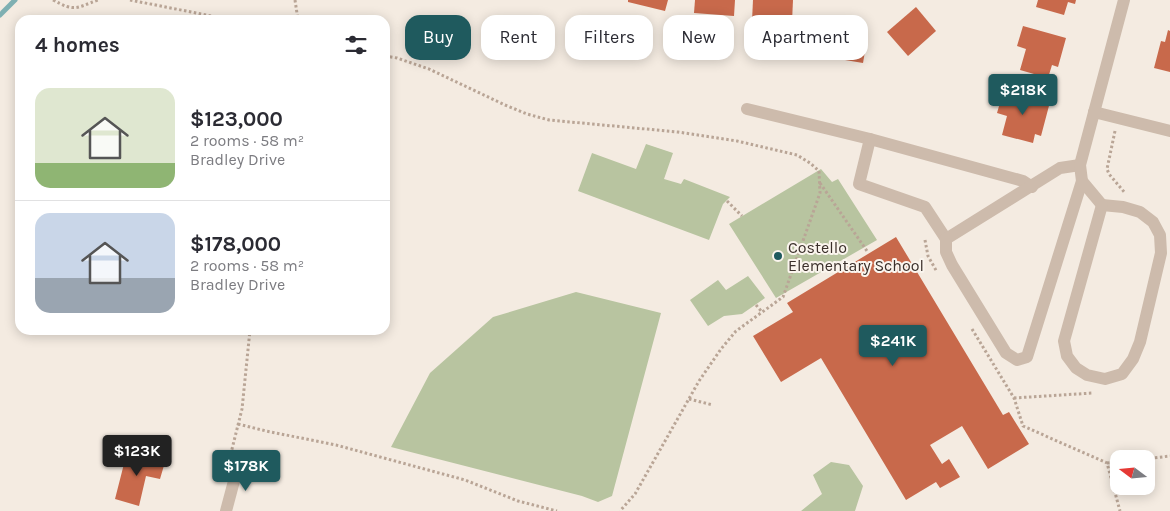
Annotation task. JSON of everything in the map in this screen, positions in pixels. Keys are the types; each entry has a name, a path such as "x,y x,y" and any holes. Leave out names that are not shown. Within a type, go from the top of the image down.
{"street":[{"path":"870,138 858,184 925,207 946,239 946,252 952,265 1006,353 1017,360 1027,357 1082,180 1080,165 1124,0"},
{"path":"746,109 870,138 1023,181 1032,187"},
{"path":"1094,112 1170,131"},
{"path":"946,239 1060,168 1080,165"},
{"path":"1082,180 1102,205 1123,207 1140,212 1153,222 1160,235 1161,253 1140,342 1133,359 1122,374 1105,379 1087,375 1076,368 1067,356 1064,341 1102,205"},
{"path":"226,511 238,466"}],"path":[{"path":"53,0 69,8 77,8 98,0"},
{"path":"130,0 206,15"},
{"path":"296,0 298,15"},
{"path":"390,57 429,69 505,105 549,120 678,132 737,141 797,155 819,171 820,193 783,297 736,331 721,350 698,381 635,494 620,511"},
{"path":"1108,164 1115,132"},
{"path":"820,182 867,251"},
{"path":"727,201 742,216"},
{"path":"756,304 762,312"},
{"path":"238,466 232,453 242,409 249,335"},
{"path":"1014,398 1023,426 1110,463"},
{"path":"689,399 713,405"},
{"path":"238,424 346,447 465,480 518,501 557,511"},
{"path":"1155,458 1170,456"},
{"path":"1107,463 1120,511"}],"green space":[{"path":"646,144 673,153 664,179 681,184 684,179 730,197 723,204 709,240 578,191 592,153 636,169"},
{"path":"821,169 832,182 838,179 877,240 776,298 729,224"},
{"path":"748,276 765,298 742,314 724,316 708,326 690,300 718,280 726,290"},
{"path":"576,292 661,313 612,496 598,502 582,496 391,447 430,373 493,317"},
{"path":"831,462 849,465 863,486 855,511 801,511 822,494 813,475"}],"building":[{"path":"628,0 668,0 665,11 628,2"},
{"path":"695,0 735,0 734,16 694,13"},
{"path":"753,0 793,0 792,15 752,15"},
{"path":"1038,0 1076,0 1075,4 1068,2 1064,15 1036,7"},
{"path":"916,7 936,31 908,56 887,32"},
{"path":"1023,26 1066,38 1058,67 1052,65 1048,78 1020,70 1026,49 1017,46"},
{"path":"1168,30 1170,31 1170,72 1154,68 1161,41 1165,42"},
{"path":"845,60 864,60 863,63"},
{"path":"1004,89 1050,102 1041,136 1035,134 1033,143 1002,135 1007,116 997,113"},
{"path":"896,237 1003,415 1009,412 1029,444 988,469 962,426 930,445 942,464 949,459 960,477 940,488 936,482 906,500 821,358 781,382 753,336 793,312 787,303"},
{"path":"127,452 165,462 160,479 146,476 139,506 115,499"}],"waterway":[{"path":"0,15 15,0"}],"place":[{"name":"Costello Elementary School","path":"778,256"}]}
